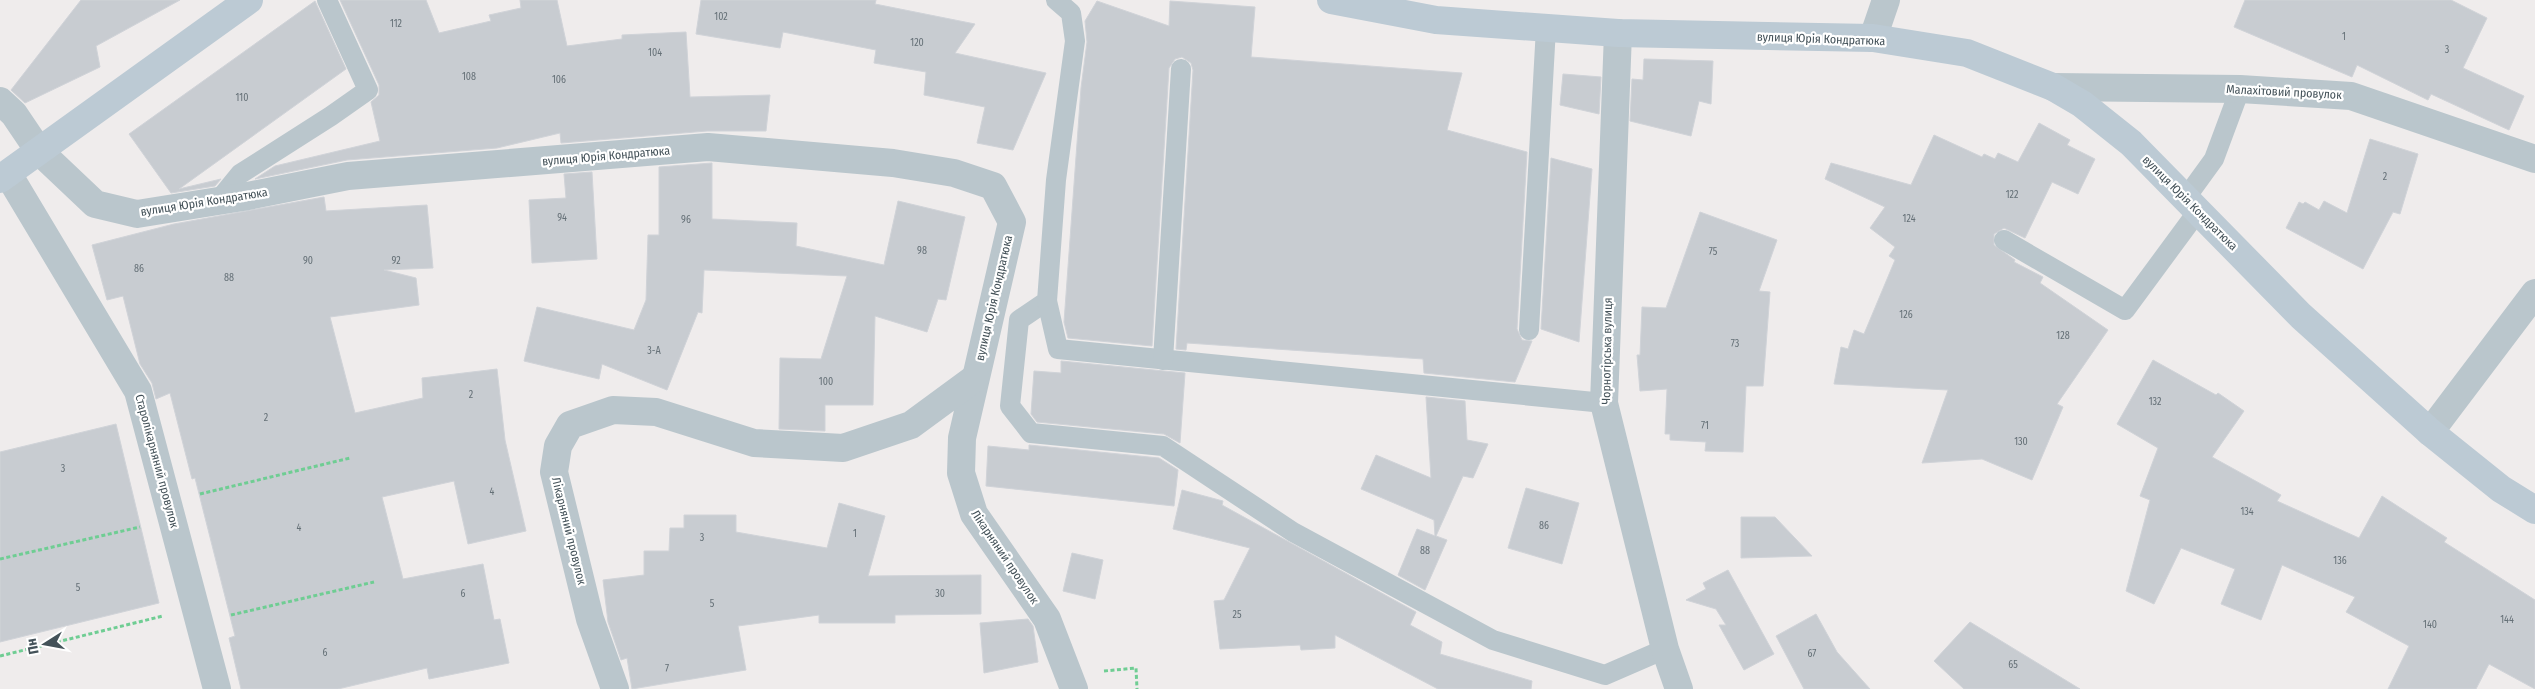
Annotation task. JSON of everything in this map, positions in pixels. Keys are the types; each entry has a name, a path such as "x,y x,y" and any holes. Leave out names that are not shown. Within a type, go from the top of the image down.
{"street":[{"path":"4,177 249,0"},
{"name":"вулиця Юрія Кондратюка","path":"1332,0 1436,20 1546,28 1618,33 1873,38 1967,53 2053,87 2082,104 2131,143 2301,316 2430,432 2501,489 2535,510"},
{"path":"1873,38 1886,0"},
{"name":"Чорногірська вулиця","path":"1618,33 1604,403 1664,649 1679,689"},
{"name":"Малахітовий провулок","path":"2053,87 2240,89 2351,96 2535,159"},
{"name":"вулиця Юрія Кондратюка","path":"0,101 14,114 39,152 95,204 138,214 348,176 708,147 892,163 954,173 993,186 1012,222 975,378"},
{"name":"Старолікарняний провулок","path":"4,177 138,391 217,689"},
{"path":"2430,432 2535,293"},
{"name":"Лікарняний провулок","path":"614,689 590,619 554,472 558,446 570,425 613,410 656,412 754,443 844,448 912,426 975,378"},
{"name":"Лікарняний провулок","path":"975,378 962,438 961,474 974,514 1047,618 1074,689"}],"lane":[{"path":"218,201 240,174 368,90 327,0"},
{"path":"1056,0 1071,13 1075,41 1056,180 1047,301 1058,349 1604,403"},
{"path":"1529,330 1546,28"},
{"path":"1163,360 1181,70"},
{"path":"2004,240 2125,310 2192,205 2214,159 2240,89"},
{"path":"1047,301 1019,320 1010,406 1031,433 1163,446 1293,532 1493,640 1605,675 1664,649"}],"path":[{"path":"0,559 350,458"},
{"path":"0,656 154,620 374,582"},
{"path":"1102,671 1136,668 1137,689"}],"building":[{"path":"81,0 180,0 96,46 100,67 25,103 11,90"},
{"path":"340,0 426,0 439,33 491,21 489,15 521,8 520,0 557,0 567,46 622,39 622,35 686,32 690,97 770,95 766,131 707,131 561,143 560,133 497,148 347,160 255,179 275,166 380,141 371,102 379,95 379,85"},
{"path":"701,0 876,0 875,4 975,24 955,53 1046,73 1013,150 977,143 985,107 924,95 926,72 874,63 876,50 783,32 780,48 696,34"},
{"path":"2245,0 2451,0 2487,18 2463,68 2524,96 2509,130 2431,94 2428,100 2357,65 2352,77 2234,27"},
{"path":"315,1 346,69 179,189 221,179 215,186 171,193 129,134"},
{"path":"1097,1 1169,26 1170,1 1255,7 1251,57 1462,73 1447,130 1527,152 1517,329 1522,340 1532,341 1515,382 1424,373 1423,359 1187,343 1186,350 1176,349 1193,70 1191,63 1182,57 1175,59 1169,68 1152,346 1068,338 1064,322 1081,88 1087,42 1085,21"},
{"path":"1644,59 1713,61 1711,104 1699,101 1691,136 1630,121 1632,79 1643,80"},
{"path":"1563,74 1601,77 1599,114 1560,105"},
{"path":"2039,123 2070,140 2067,145 2095,159 2078,194 2052,182 2025,238 2004,228 1994,234 1994,245 2015,260 2014,262 2043,277 2040,283 2108,330 2057,404 2063,407 2032,480 1982,459 1922,463 1948,390 1834,384 1841,347 1848,349 1854,330 1864,334 1895,260 1889,256 1895,247 1870,228 1885,207 1825,179 1831,163 1911,185 1934,135 1982,157 1984,154 1995,159 1998,153 2018,162"},
{"path":"2370,139 2418,154 2400,214 2393,212 2363,269 2286,228 2299,202 2303,204 2305,202 2319,210 2324,201 2347,213"},
{"path":"1551,158 1592,169 1579,342 1541,329"},
{"path":"712,163 712,219 797,223 796,246 884,265 898,201 965,217 946,300 938,299 927,332 875,316 873,405 825,405 825,431 779,429 780,358 821,359 847,276 704,270 702,313 698,312 667,390 602,364 599,379 524,361 537,307 634,330 646,300 648,235 659,235 659,167"},
{"path":"592,172 597,259 532,263 529,200 566,198 564,174"},
{"path":"324,197 326,211 427,205 433,268 384,270 416,278 419,305 330,317 355,413 423,398 422,378 497,369 505,440 526,531 468,544 454,481 382,497 403,579 483,564 494,620 500,619 509,663 429,679 427,668 338,689 241,689 229,638 235,636 195,478 192,479 170,393 156,399 152,383 140,364 123,296 107,300 92,245 174,224"},
{"path":"1700,212 1777,240 1759,291 1770,292 1763,386 1746,386 1743,452 1705,451 1706,442 1670,440 1670,434 1665,434 1667,389 1640,391 1637,355 1640,355 1642,307 1666,308"},
{"path":"2153,360 2216,395 2218,393 2244,411 2212,457 2281,495 2277,501 2359,538 2382,496 2447,538 2444,542 2535,600 2535,689 2489,664 2476,689 2388,689 2409,646 2346,612 2355,597 2282,565 2261,620 2221,604 2235,569 2181,548 2154,604 2126,591 2150,500 2140,496 2158,448 2117,424"},
{"path":"1061,361 1185,373 1180,443 1164,434 1037,422 1031,414 1034,371 1061,373"},
{"path":"1426,397 1465,401 1467,440 1488,444 1473,478 1463,476 1436,536 1447,540 1425,590 1398,575 1417,529 1435,536 1434,520 1361,489 1376,455 1431,478"},
{"path":"116,424 159,603 0,642 0,452"},
{"path":"1029,445 1159,458 1178,470 1174,506 986,486 988,446 1029,450"},
{"path":"1526,488 1579,503 1562,564 1508,548"},
{"path":"1182,490 1223,501 1222,505 1416,612 1410,625 1442,642 1440,654 1532,681 1531,689 1438,689 1335,635 1335,648 1301,650 1300,645 1220,649 1214,601 1224,600 1250,548 1173,529"},
{"path":"839,503 885,516 868,576 981,575 981,614 895,615 895,623 819,623 819,615 738,626 746,670 632,689 627,658 621,660 608,622 603,580 644,575 644,551 669,551 670,528 684,528 684,515 736,515 736,532 827,548"},
{"path":"1741,517 1775,517 1812,556 1741,558"},
{"path":"1072,553 1103,560 1095,599 1063,591"},
{"path":"1728,570 1774,654 1744,670 1719,625 1726,625 1716,609 1686,600 1706,589 1703,583"},
{"path":"1816,614 1837,652 1870,689 1804,689 1776,636"},
{"path":"1028,619 1033,626 1038,662 984,673 980,623"},
{"path":"1970,622 2080,689 1964,689 1934,661"}]}
